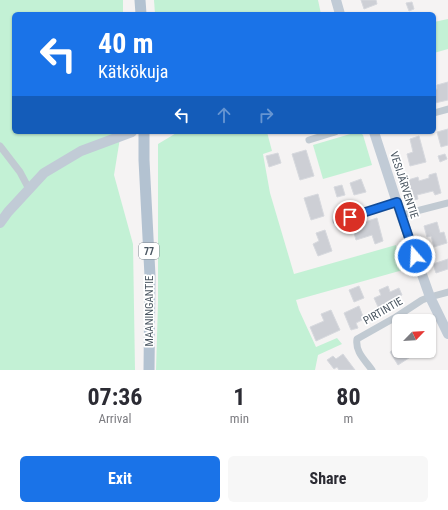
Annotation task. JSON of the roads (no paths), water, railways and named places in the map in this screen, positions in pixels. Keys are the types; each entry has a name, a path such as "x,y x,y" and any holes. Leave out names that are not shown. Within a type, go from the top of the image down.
{"main road":[{"path":"140,0 141,12"},
{"name":"MAANINGANTIE","path":"144,134 150,276 149,370"}],"street":[{"path":"336,0 339,12"},
{"path":"436,112 448,109"},
{"path":"0,224 8,212 44,173 81,151 127,134"},
{"path":"308,140 328,134"},
{"name":"VESIJÄRVENTIE","path":"375,134 430,297 448,334"},
{"path":"0,146 20,172 29,189"},
{"path":"336,221 397,202"},
{"path":"401,215 448,203"},
{"path":"430,297 448,292"},
{"name":"PIRTINTIE","path":"372,370 358,351 356,344 357,339 396,317 422,300 430,297"}]}
